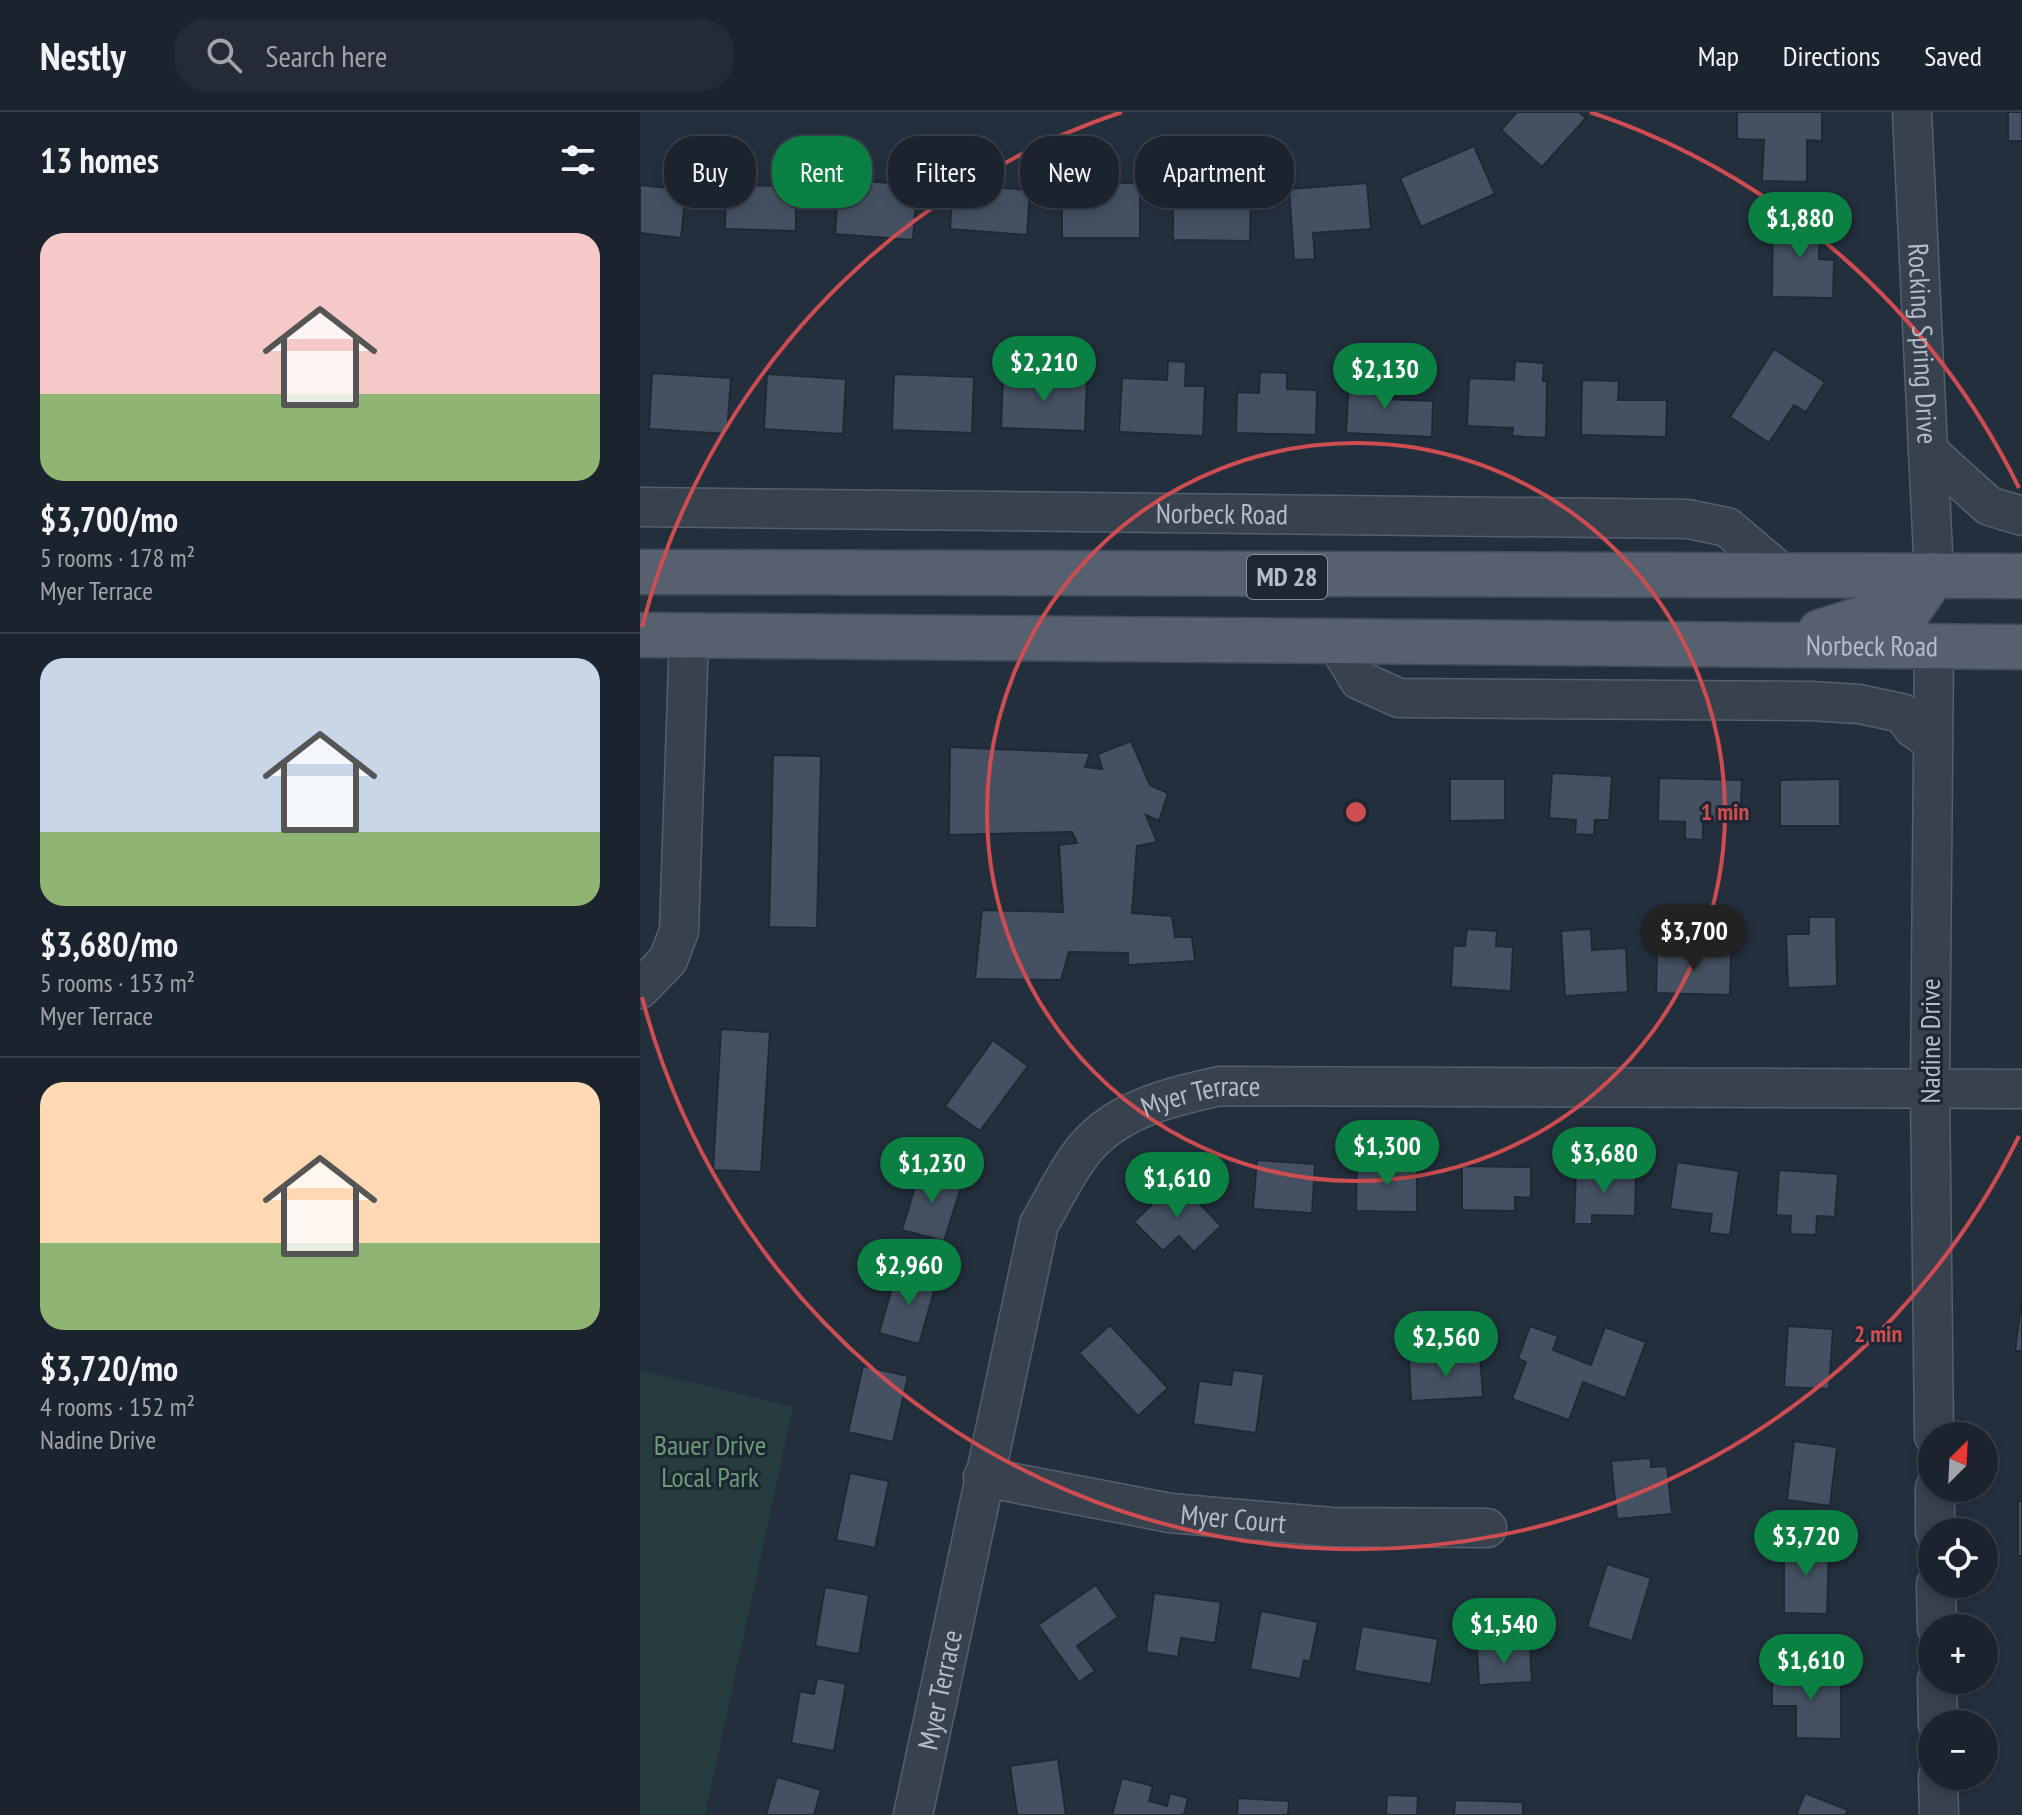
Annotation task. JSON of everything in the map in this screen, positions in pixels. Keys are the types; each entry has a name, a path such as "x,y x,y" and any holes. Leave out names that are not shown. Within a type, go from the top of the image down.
{"main road":[{"name":"MD 28","path":"640,572 2022,576"},
{"path":"687,573 689,636"},
{"path":"1779,645 1877,614 1906,615 1934,575"},
{"path":"1934,645 1961,605 1990,605 2022,595"},
{"name":"Norbeck Road","path":"640,635 2022,647"}],"street":[{"name":"Rocking Spring Drive","path":"1912,112 1934,575"},
{"path":"1928,451 1989,506 2022,516"},
{"name":"Norbeck Road","path":"640,507 1688,519 1727,527 1785,576"},
{"path":"640,989 668,960 679,931 689,636"},
{"name":"Norbeck Road","path":"1337,643 1359,680 1399,698 1695,698 1859,704 1902,713 1913,728 1933,742"},
{"name":"Nadine Drive","path":"1934,645 1930,1088 1934,1422"},
{"name":"Myer Terrace","path":"913,1815 1039,1224 1081,1153 1113,1124 1158,1099 1220,1086 2022,1089"},
{"name":"Myer Court","path":"983,1477 1170,1513 1331,1527 1487,1528"},
{"path":"1938,1790 1939,1815"}],"green space":[{"name":"Bauer Drive Local Park","path":"640,1370 793,1407 705,1815 640,1815"}],"building":[{"path":"1517,112 1579,112 1586,118 1542,167 1501,130"},
{"path":"1737,112 1822,112 1822,141 1807,140 1807,182 1762,181 1764,140 1737,139"},
{"path":"2008,112 2022,112 2022,141 2008,141"},
{"path":"1474,146 1495,194 1421,227 1400,178"},
{"path":"872,182 888,183 888,208 915,208 913,240 835,234 837,208 872,208"},
{"path":"1119,183 1135,183 1135,208 1140,208 1140,238 1062,238 1062,208 1119,208"},
{"path":"1367,183 1371,229 1313,233 1315,259 1294,260 1290,208 1294,208 1294,189"},
{"path":"640,185 664,188 664,208 684,208 681,238 640,233"},
{"path":"756,185 772,186 772,208 796,208 796,231 725,229 725,208 756,208"},
{"path":"1004,188 1020,189 1020,208 1029,208 1027,235 950,229 951,208 1004,208"},
{"path":"1173,208 1251,208 1250,241 1173,240"},
{"path":"1773,217 1820,218 1819,259 1834,260 1833,298 1772,297"},
{"path":"1774,349 1825,382 1806,412 1794,405 1769,443 1730,417"},
{"path":"1168,361 1186,362 1185,386 1205,386 1203,436 1119,432 1122,378 1167,380"},
{"path":"1515,361 1544,363 1543,381 1547,381 1546,438 1512,436 1513,428 1467,426 1469,378 1514,380"},
{"path":"1260,372 1287,373 1287,389 1317,390 1316,435 1236,433 1237,392 1259,393"},
{"path":"652,373 731,378 727,434 649,429"},
{"path":"767,374 846,379 843,434 764,429"},
{"path":"894,374 974,377 972,433 892,430"},
{"path":"1003,376 1087,379 1085,431 1001,428"},
{"path":"1349,377 1387,379 1386,399 1433,401 1432,437 1346,433"},
{"path":"1582,380 1619,381 1618,400 1667,400 1666,437 1581,435"},
{"path":"1131,741 1150,785 1168,793 1159,821 1146,815 1157,842 1137,846 1132,913 1172,916 1175,937 1192,937 1195,961 1128,965 1128,953 1069,952 1061,980 975,979 982,910 1063,912 1059,845 1077,843 1072,832 949,835 950,747 1090,753 1085,767 1102,769 1098,754"},
{"path":"773,755 821,756 817,928 769,927"},
{"path":"1552,773 1612,776 1609,820 1595,820 1594,835 1575,834 1576,820 1549,818"},
{"path":"1659,778 1742,780 1740,823 1703,822 1703,840 1685,839 1685,822 1658,821"},
{"path":"1450,779 1505,779 1505,820 1450,821"},
{"path":"1840,779 1840,826 1780,826 1780,780"},
{"path":"1809,917 1836,917 1837,986 1788,988 1786,934 1809,934"},
{"path":"1467,929 1497,931 1496,946 1513,947 1511,991 1451,987 1453,946 1465,946"},
{"path":"1591,929 1592,950 1626,948 1628,992 1565,996 1561,931"},
{"path":"1657,952 1731,953 1730,995 1656,993"},
{"path":"721,1029 770,1032 761,1172 713,1170"},
{"path":"993,1040 1028,1066 980,1131 945,1106"},
{"path":"1257,1160 1315,1164 1312,1213 1253,1209"},
{"path":"1677,1162 1739,1171 1730,1235 1709,1233 1712,1214 1670,1209"},
{"path":"1357,1163 1417,1164 1417,1212 1356,1211"},
{"path":"1462,1166 1531,1167 1531,1198 1515,1197 1515,1211 1462,1210"},
{"path":"921,1167 963,1181 944,1241 902,1230"},
{"path":"1779,1170 1838,1174 1835,1217 1817,1216 1816,1235 1790,1234 1791,1216 1776,1215"},
{"path":"1576,1171 1636,1172 1635,1216 1592,1215 1592,1224 1574,1224"},
{"path":"1177,1180 1221,1226 1194,1252 1179,1236 1163,1251 1134,1222"},
{"path":"906,1268 938,1277 919,1344 879,1333 893,1284 901,1287"},
{"path":"2022,1298 2022,1351 2015,1351"},
{"path":"1110,1325 1168,1388 1138,1416 1079,1353"},
{"path":"1530,1326 1558,1336 1553,1350 1591,1365 1605,1327 1646,1342 1625,1398 1583,1382 1569,1420 1512,1399 1526,1362 1518,1359"},
{"path":"1788,1326 1833,1329 1829,1389 1784,1387"},
{"path":"1480,1356 1483,1397 1411,1401 1409,1361"},
{"path":"863,1366 908,1376 893,1442 848,1432"},
{"path":"1233,1370 1264,1374 1256,1433 1193,1424 1199,1381 1231,1385"},
{"path":"1794,1441 1837,1447 1830,1506 1787,1500"},
{"path":"1651,1458 1651,1467 1667,1466 1672,1514 1617,1519 1611,1461"},
{"path":"850,1473 889,1481 875,1548 836,1540"},
{"path":"2018,1501 2022,1501 2022,1556 2018,1556"},
{"path":"1784,1542 1829,1543 1827,1614 1784,1613"},
{"path":"1607,1564 1651,1578 1632,1641 1587,1627"},
{"path":"1096,1585 1118,1617 1077,1646 1095,1671 1079,1682 1038,1625"},
{"path":"825,1587 869,1595 859,1654 815,1646"},
{"path":"1154,1593 1221,1602 1215,1643 1181,1638 1178,1657 1146,1652"},
{"path":"1261,1611 1318,1622 1310,1662 1304,1660 1300,1679 1250,1669"},
{"path":"1362,1626 1438,1639 1431,1684 1354,1671"},
{"path":"1530,1647 1532,1682 1479,1685 1477,1649"},
{"path":"1772,1673 1841,1673 1841,1739 1796,1738 1796,1706 1772,1706"},
{"path":"817,1678 846,1684 834,1751 791,1743 800,1691 814,1694"},
{"path":"1058,1759 1066,1815 1017,1815 1010,1766"},
{"path":"777,1777 821,1790 814,1815 766,1815"},
{"path":"1122,1778 1153,1786 1149,1801 1167,1806 1170,1793 1188,1798 1184,1815 1112,1815"},
{"path":"1805,1793 1848,1810 1846,1815 1796,1815"},
{"path":"1387,1795 1418,1796 1417,1815 1386,1815"},
{"path":"1238,1798 1289,1801 1288,1815 1237,1815"},
{"path":"1455,1800 1523,1802 1523,1815 1454,1815"}]}
